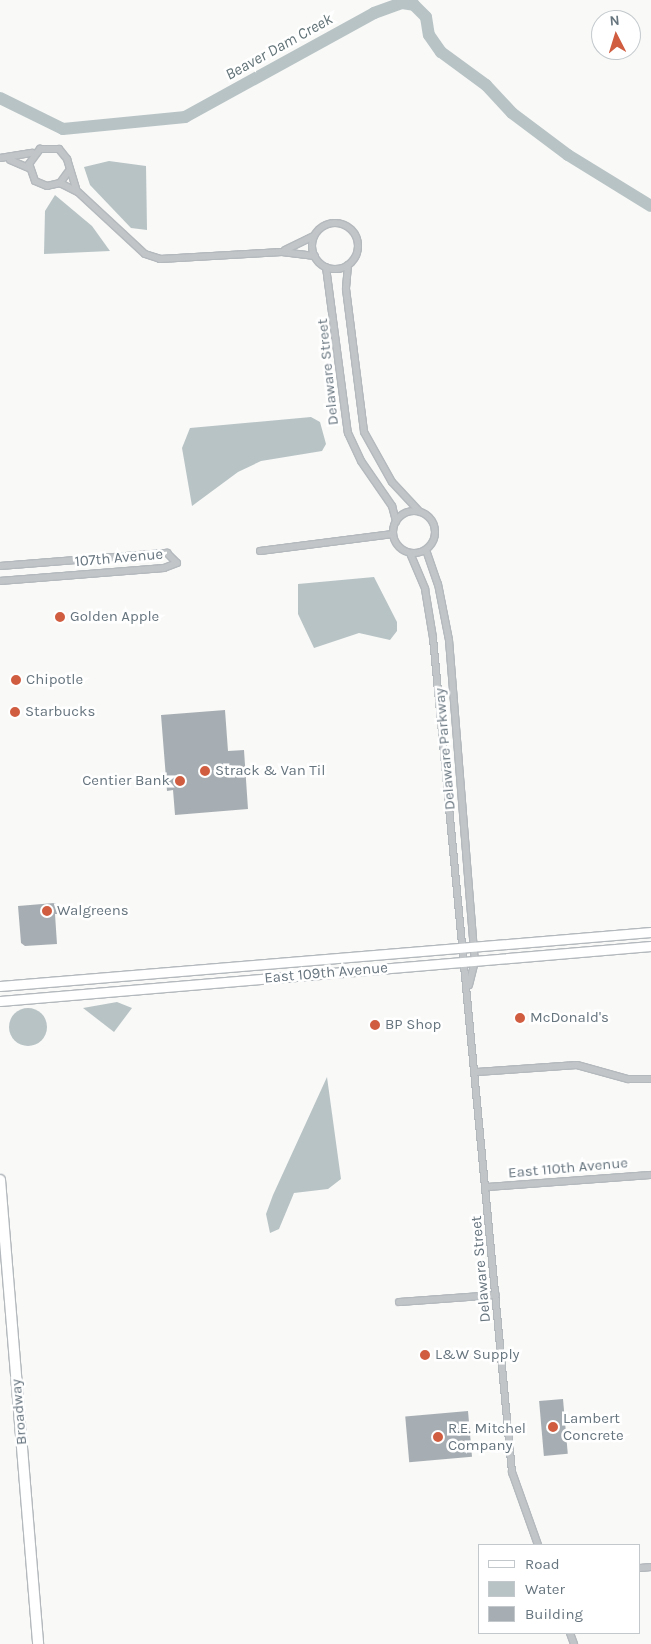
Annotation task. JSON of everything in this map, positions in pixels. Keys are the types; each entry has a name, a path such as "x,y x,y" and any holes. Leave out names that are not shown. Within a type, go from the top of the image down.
{"main road":[{"name":"East 109th Avenue","path":"0,986 474,949 651,932"},
{"name":"East 109th Avenue","path":"0,1001 651,946"},
{"name":"Broadway","path":"0,1180 38,1644"}],"street":[{"path":"2,158 34,152 46,147 58,149 67,159 68,172 78,192"},
{"path":"29,168 34,152"},
{"path":"2,158 29,168 41,185 60,183 78,192 125,238 160,259 282,252 315,256 326,267 348,265 357,253 353,232 334,223 282,252"},
{"path":"60,183 68,172"},
{"path":"315,234 315,256"},
{"name":"Delaware Street","path":"348,265 347,299 364,432 392,482 420,512"},
{"name":"Delaware Street","path":"326,267 332,290 348,433 361,462 392,506 396,521"},
{"path":"420,512 431,520 435,532 426,550 410,553 399,547 393,534 396,521 406,513 420,512"},
{"path":"260,551 393,534"},
{"name":"Delaware Parkway","path":"426,550 448,630 474,949"},
{"name":"107th Avenue","path":"0,566 167,553 178,563 164,568 0,581"},
{"name":"Delaware Parkway","path":"410,553 431,616 461,950"},
{"name":"Delaware Street","path":"469,985 475,961 474,949"},
{"name":"Delaware Street","path":"461,950 462,962 469,985 512,1472 538,1544"},
{"path":"477,1072 578,1065 628,1079 651,1079"},
{"name":"East 110th Avenue","path":"487,1188 651,1175"},
{"path":"398,1302 496,1295"}],"water":[{"path":"109,161 146,166 147,230 131,228 90,185 84,167"},
{"path":"55,195 92,226 110,251 44,254 45,211"},
{"path":"311,417 320,422 326,444 322,451 261,461 238,472 192,506 182,448 190,428"},
{"path":"374,577 397,622 397,631 390,640 359,633 314,648 298,614 298,584"},
{"path":"117,1002 132,1008 114,1032 83,1008"},
{"path":"28,1008 35,1009 41,1014 46,1020 46,1034 41,1040 35,1045 28,1046 21,1045 15,1040 10,1034 9,1027 10,1020 15,1014 21,1009"},
{"path":"327,1077 341,1179 328,1189 294,1193 279,1229 270,1233 266,1214"}],"building":[{"name":"Strack & Van Til","path":"225,710 228,751 244,750 248,809 175,815 173,790 167,791 161,715"},
{"name":"Walgreens","path":"54,903 59,905 60,914 55,914 57,944 25,946 21,943 18,906"},
{"name":"Lambert Concrete","path":"563,1399 568,1454 544,1456 539,1401"},
{"name":"R.E. Mitchel Company","path":"468,1411 472,1457 409,1462 405,1416"}],"waterway":[{"name":"Beaver Dam Creek","path":"0,98 63,129 185,117 374,13 402,3 414,5 426,17 429,35 441,52 486,85 512,113 568,155 651,206"}],"place":[{"name":"Golden Apple","path":"60,617"},
{"name":"Chipotle","path":"16,680"},
{"name":"Starbucks","path":"15,712"},
{"name":"Strack & Van Til","path":"205,771"},
{"name":"Centier Bank","path":"180,781"},
{"name":"Walgreens","path":"47,911"},
{"name":"McDonald's","path":"520,1018"},
{"name":"BP Shop","path":"375,1025"},
{"name":"L&W Supply","path":"425,1355"},
{"name":"Lambert Concrete","path":"553,1427"},
{"name":"R.E. Mitchel Company","path":"438,1437"}]}
